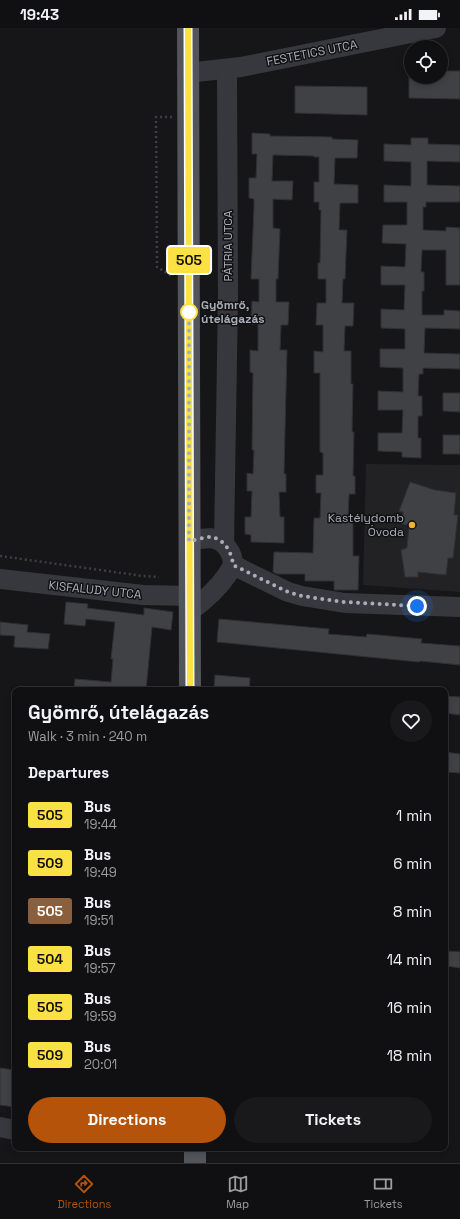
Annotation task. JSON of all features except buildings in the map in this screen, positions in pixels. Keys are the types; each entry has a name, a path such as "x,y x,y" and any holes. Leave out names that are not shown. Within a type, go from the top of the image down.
{"main road":[{"path":"188,28 190,687"},
{"path":"195,1151 195,1163"}],"street":[{"name":"FESTETICS UTCA","path":"187,73 227,70 436,28"},
{"name":"PÁTRIA UTCA","path":"224,543 228,298 227,70"},
{"path":"189,535 212,537 224,543 230,552 233,565 221,583 208,598 189,595"},
{"path":"233,565 288,592 302,596 344,602 460,607"},
{"name":"KISFALUDY UTCA","path":"0,580 143,595 189,595"},
{"path":"0,1127 12,1129"}],"path":[{"path":"175,278 158,267 156,117 189,117"},
{"path":"0,556 144,576 189,595"}],"shaded area":[{"name":"Kastélydomb Óvoda","path":"366,464 460,465 460,592 363,585"}],"bus line":[{"name":"505","path":"188,28 190,687"}],"place":[{"name":"Gyömrő, útelágazás","path":"189,312"},
{"name":"Kastélydomb Óvoda","path":"412,525"}],"route":[{"path":"189,312 189,307 189,541 212,537 224,543 230,552 233,565 288,592 302,596 344,602 417,606"}]}
